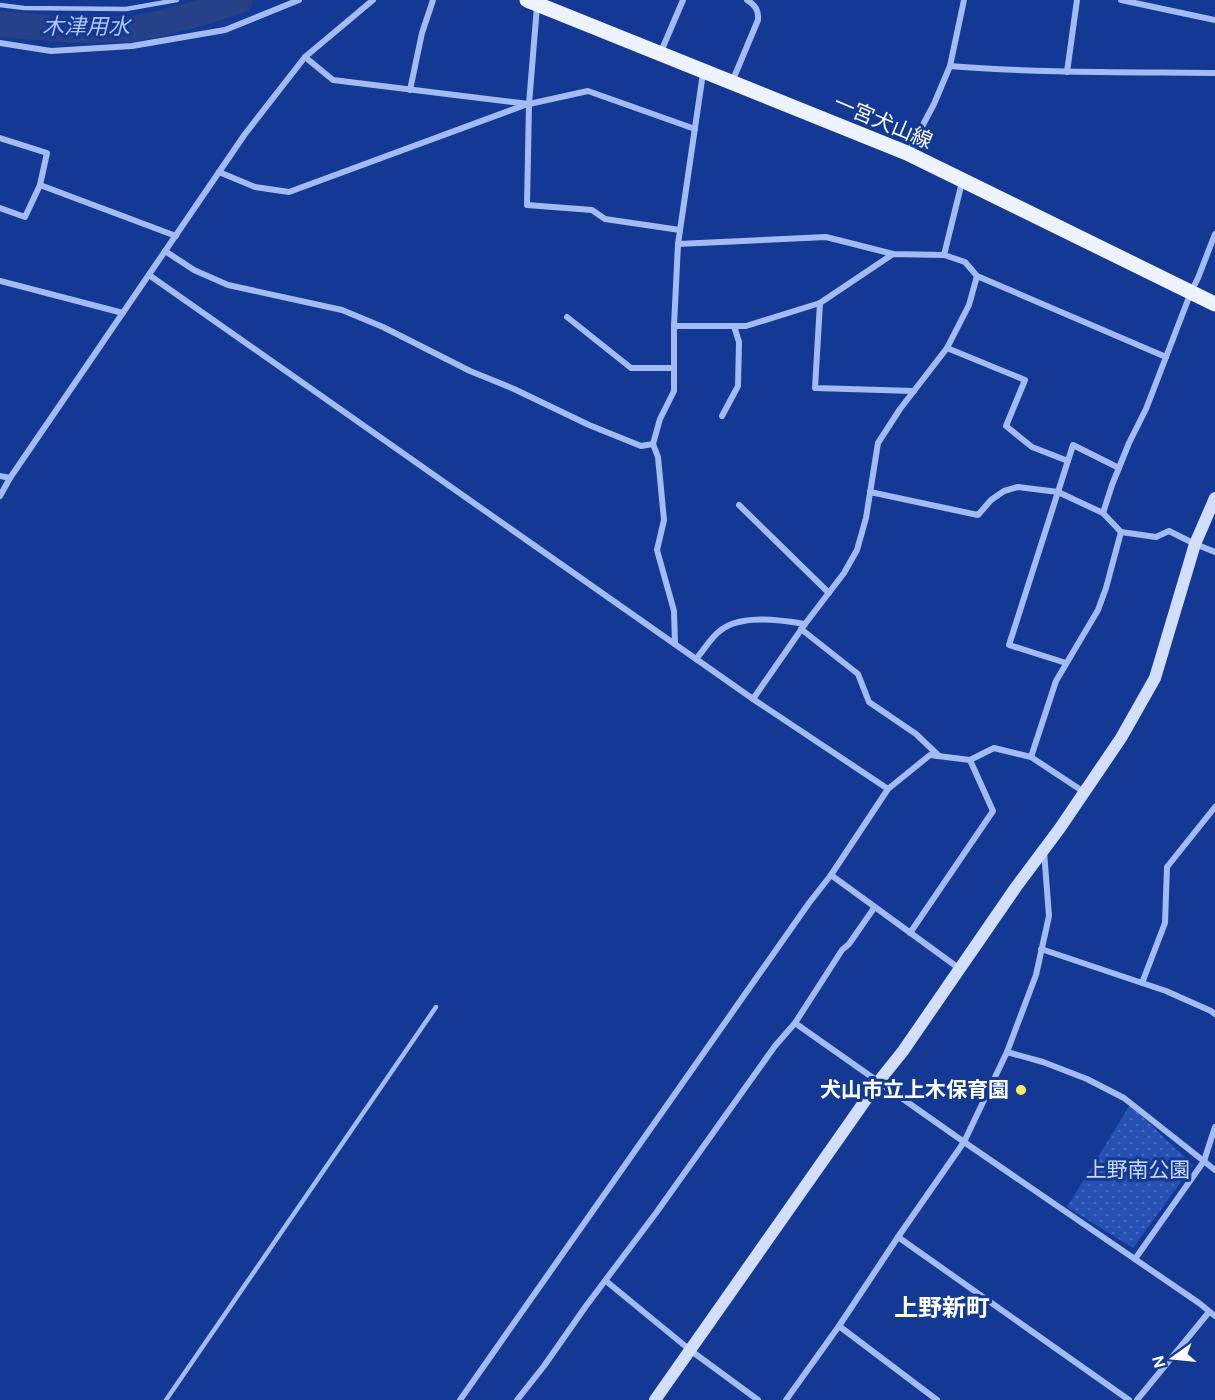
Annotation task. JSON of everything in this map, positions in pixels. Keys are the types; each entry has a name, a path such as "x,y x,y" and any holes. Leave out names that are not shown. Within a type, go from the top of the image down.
{"main road":[{"name":"一宮犬山線","path":"532,3 908,153 1215,304"}],"street":[{"path":"0,43 51,51 132,46 225,30 298,0"},
{"path":"0,496 10,478 245,134 305,57 373,0"},
{"path":"410,90 422,33 434,0"},
{"path":"659,55 683,0"},
{"path":"731,83 758,20 757,9 747,0"},
{"path":"908,153 934,104 950,66 964,0"},
{"path":"1067,72 1077,0"},
{"path":"1121,0 1215,20"},
{"path":"532,3 527,206 592,210 605,219 680,230"},
{"path":"305,57 333,80 529,104"},
{"path":"950,66 1067,72 1215,73"},
{"path":"675,644 674,611 657,550 664,520 658,457 653,444 660,419 674,391 678,244 703,72"},
{"path":"219,172 255,187 289,192 529,104 588,91 695,129"},
{"path":"0,138 47,153 40,185 25,217 0,208"},
{"path":"944,255 963,180"},
{"path":"40,185 176,236"},
{"path":"1103,513 1129,443 1146,409 1215,234"},
{"path":"678,244 826,237 894,254 944,255 965,262 976,276 1166,357"},
{"path":"165,251 194,270 228,285 342,310 383,327 470,371 589,425 641,446 653,444"},
{"path":"674,326 746,326 820,303 894,254"},
{"path":"149,275 753,699 888,789"},
{"path":"753,699 803,626 844,573 857,550 866,518 878,443 900,409 947,348 969,305 976,276"},
{"path":"0,281 123,313"},
{"path":"820,303 815,388 914,391"},
{"path":"567,317 631,368 674,368"},
{"path":"722,416 738,386 739,342 734,326"},
{"path":"947,348 1025,380 1006,426 1032,447 1068,461"},
{"path":"1066,663 1009,645 1073,445 1119,468"},
{"path":"0,476 10,478"},
{"path":"870,492 978,515 1004,491 1018,487 1058,492 1103,513 1121,532 1156,537 1169,531 1215,552"},
{"path":"655,1400 879,1081 903,1051 1121,738 1155,678 1195,544 1215,498"},
{"path":"739,505 829,593"},
{"path":"1031,757 1056,681 1098,610 1121,532"},
{"path":"696,659 719,631 743,621 773,619 803,626 858,674 869,702 916,734 939,756"},
{"path":"460,1400 809,903 831,875 888,789 930,755 970,760 994,748 1031,757 1084,792"},
{"path":"910,933 993,811 970,760"},
{"path":"1142,982 1165,923 1167,867 1215,807"},
{"path":"786,1400 964,1142 1007,1052 1036,975 1049,916 1044,850"},
{"path":"831,875 960,969"},
{"path":"517,1400 656,1213 775,1046 795,1023 842,950 849,944 874,908"},
{"path":"1041,949 1142,982 1215,1014"},
{"path":"795,1023 964,1142 1199,1302 1212,1314 1137,1400"},
{"path":"1007,1052 1087,1078 1124,1098 1215,1170"},
{"path":"1135,1259 1204,1161 1215,1127"},
{"path":"898,1237 1129,1400"},
{"path":"606,1281 690,1350 758,1400"},
{"path":"839,1326 937,1400"}],"lane":[{"path":"0,5 24,8 126,9 177,0"},
{"path":"166,1400 436,1006"}],"green space":[{"name":"上野南公園","path":"1130,1105 1193,1165 1133,1248 1067,1207"}],"waterway":[{"name":"木津用水","path":"0,24 75,30 131,29 163,23 240,0"}],"place":[{"name":"犬山市立上木保育園","path":"1021,1090"}],"district":[{"name":"上野新町","path":"942,1308"}]}
